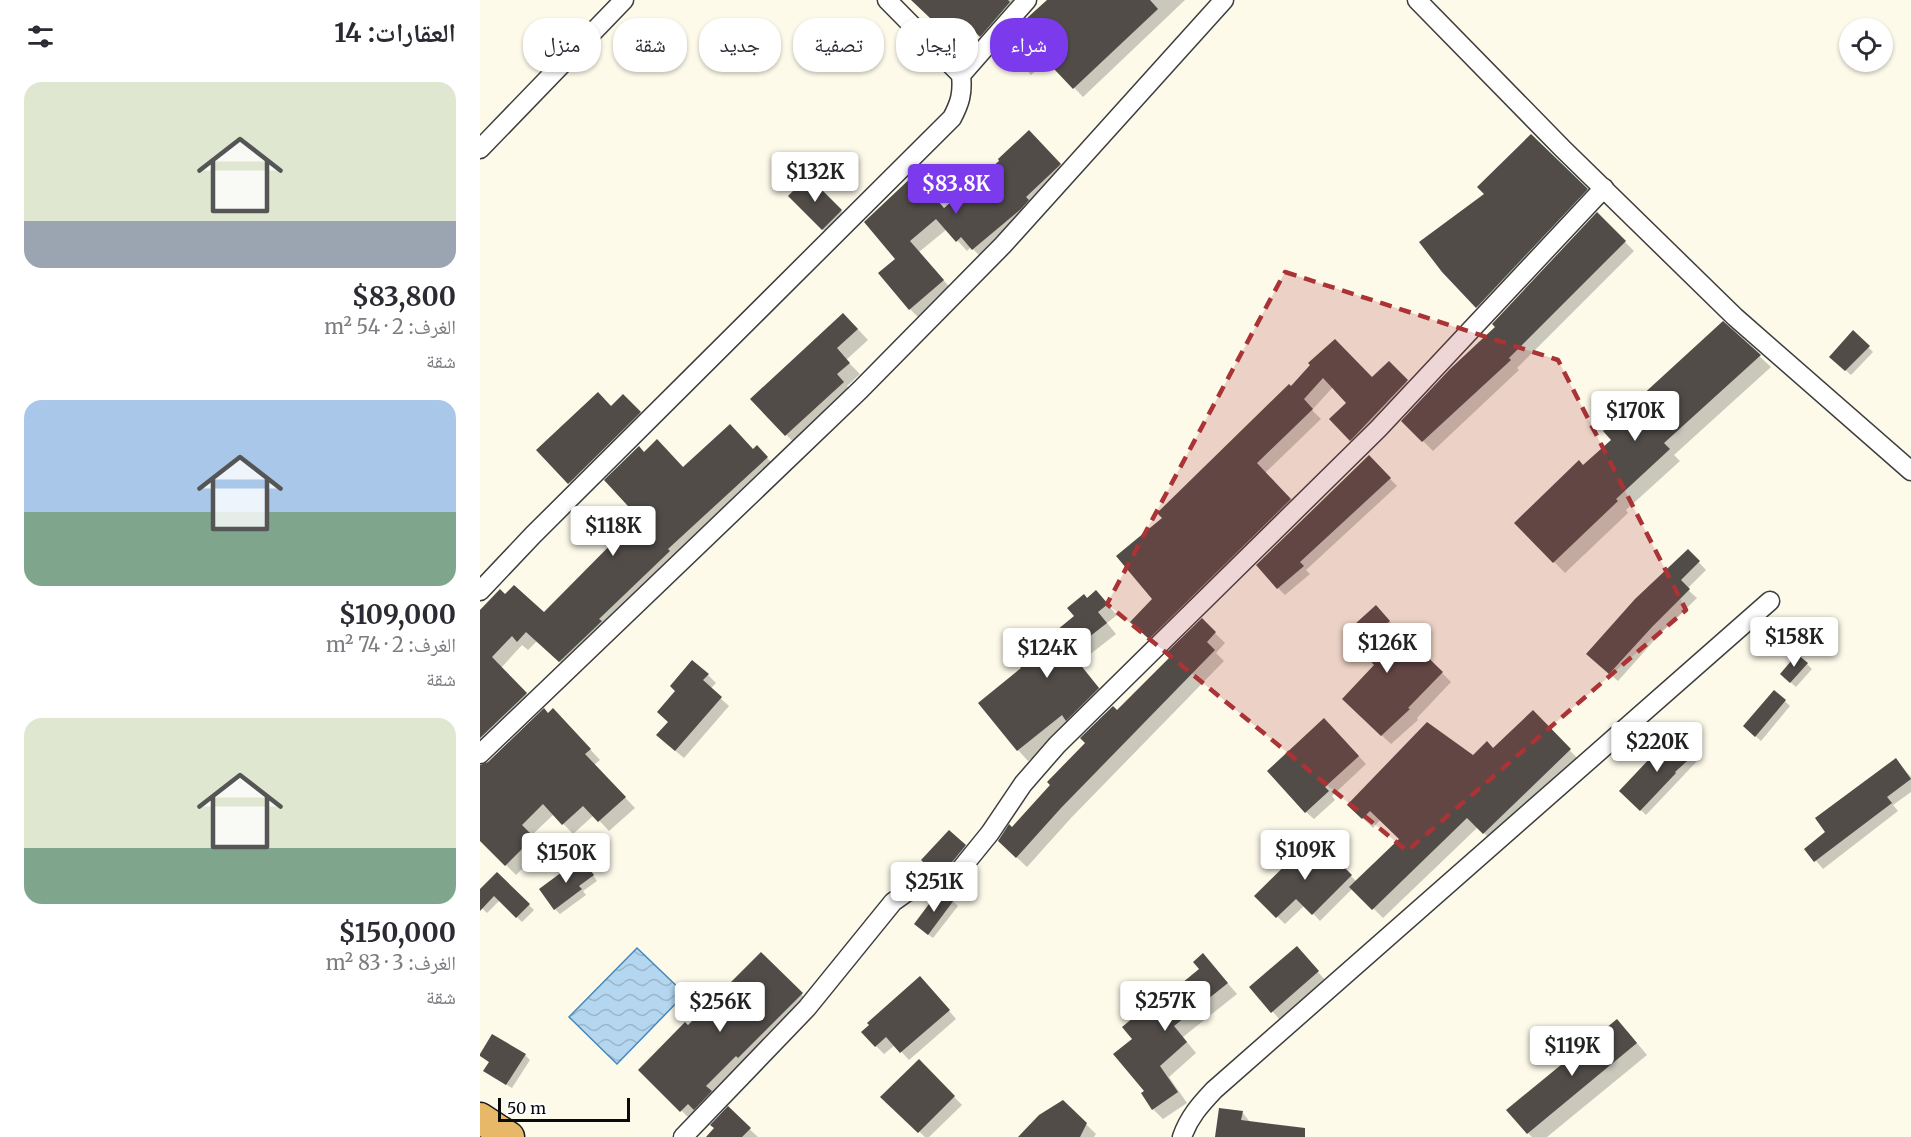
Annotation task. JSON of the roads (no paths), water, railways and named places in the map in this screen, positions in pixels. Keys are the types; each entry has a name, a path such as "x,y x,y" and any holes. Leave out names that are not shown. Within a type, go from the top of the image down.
{"highway":[{"path":"480,1118 509,1137"}],"street":[{"path":"480,149 624,0"},
{"path":"480,591 532,536 952,118 960,103 961,75 887,0"},
{"path":"961,75 1027,0"},
{"path":"480,754 860,390 1004,245 1224,0"},
{"path":"1417,0 1735,317 1911,471"},
{"path":"683,1137 807,1008 893,902 907,892 947,881 960,870 990,833 1023,784 1057,745 1378,429 1604,188"},
{"path":"1182,1137 1186,1124 1196,1108 1214,1090 1770,601"}],"water":[{"path":"637,948 685,994 617,1064 569,1017"}]}
